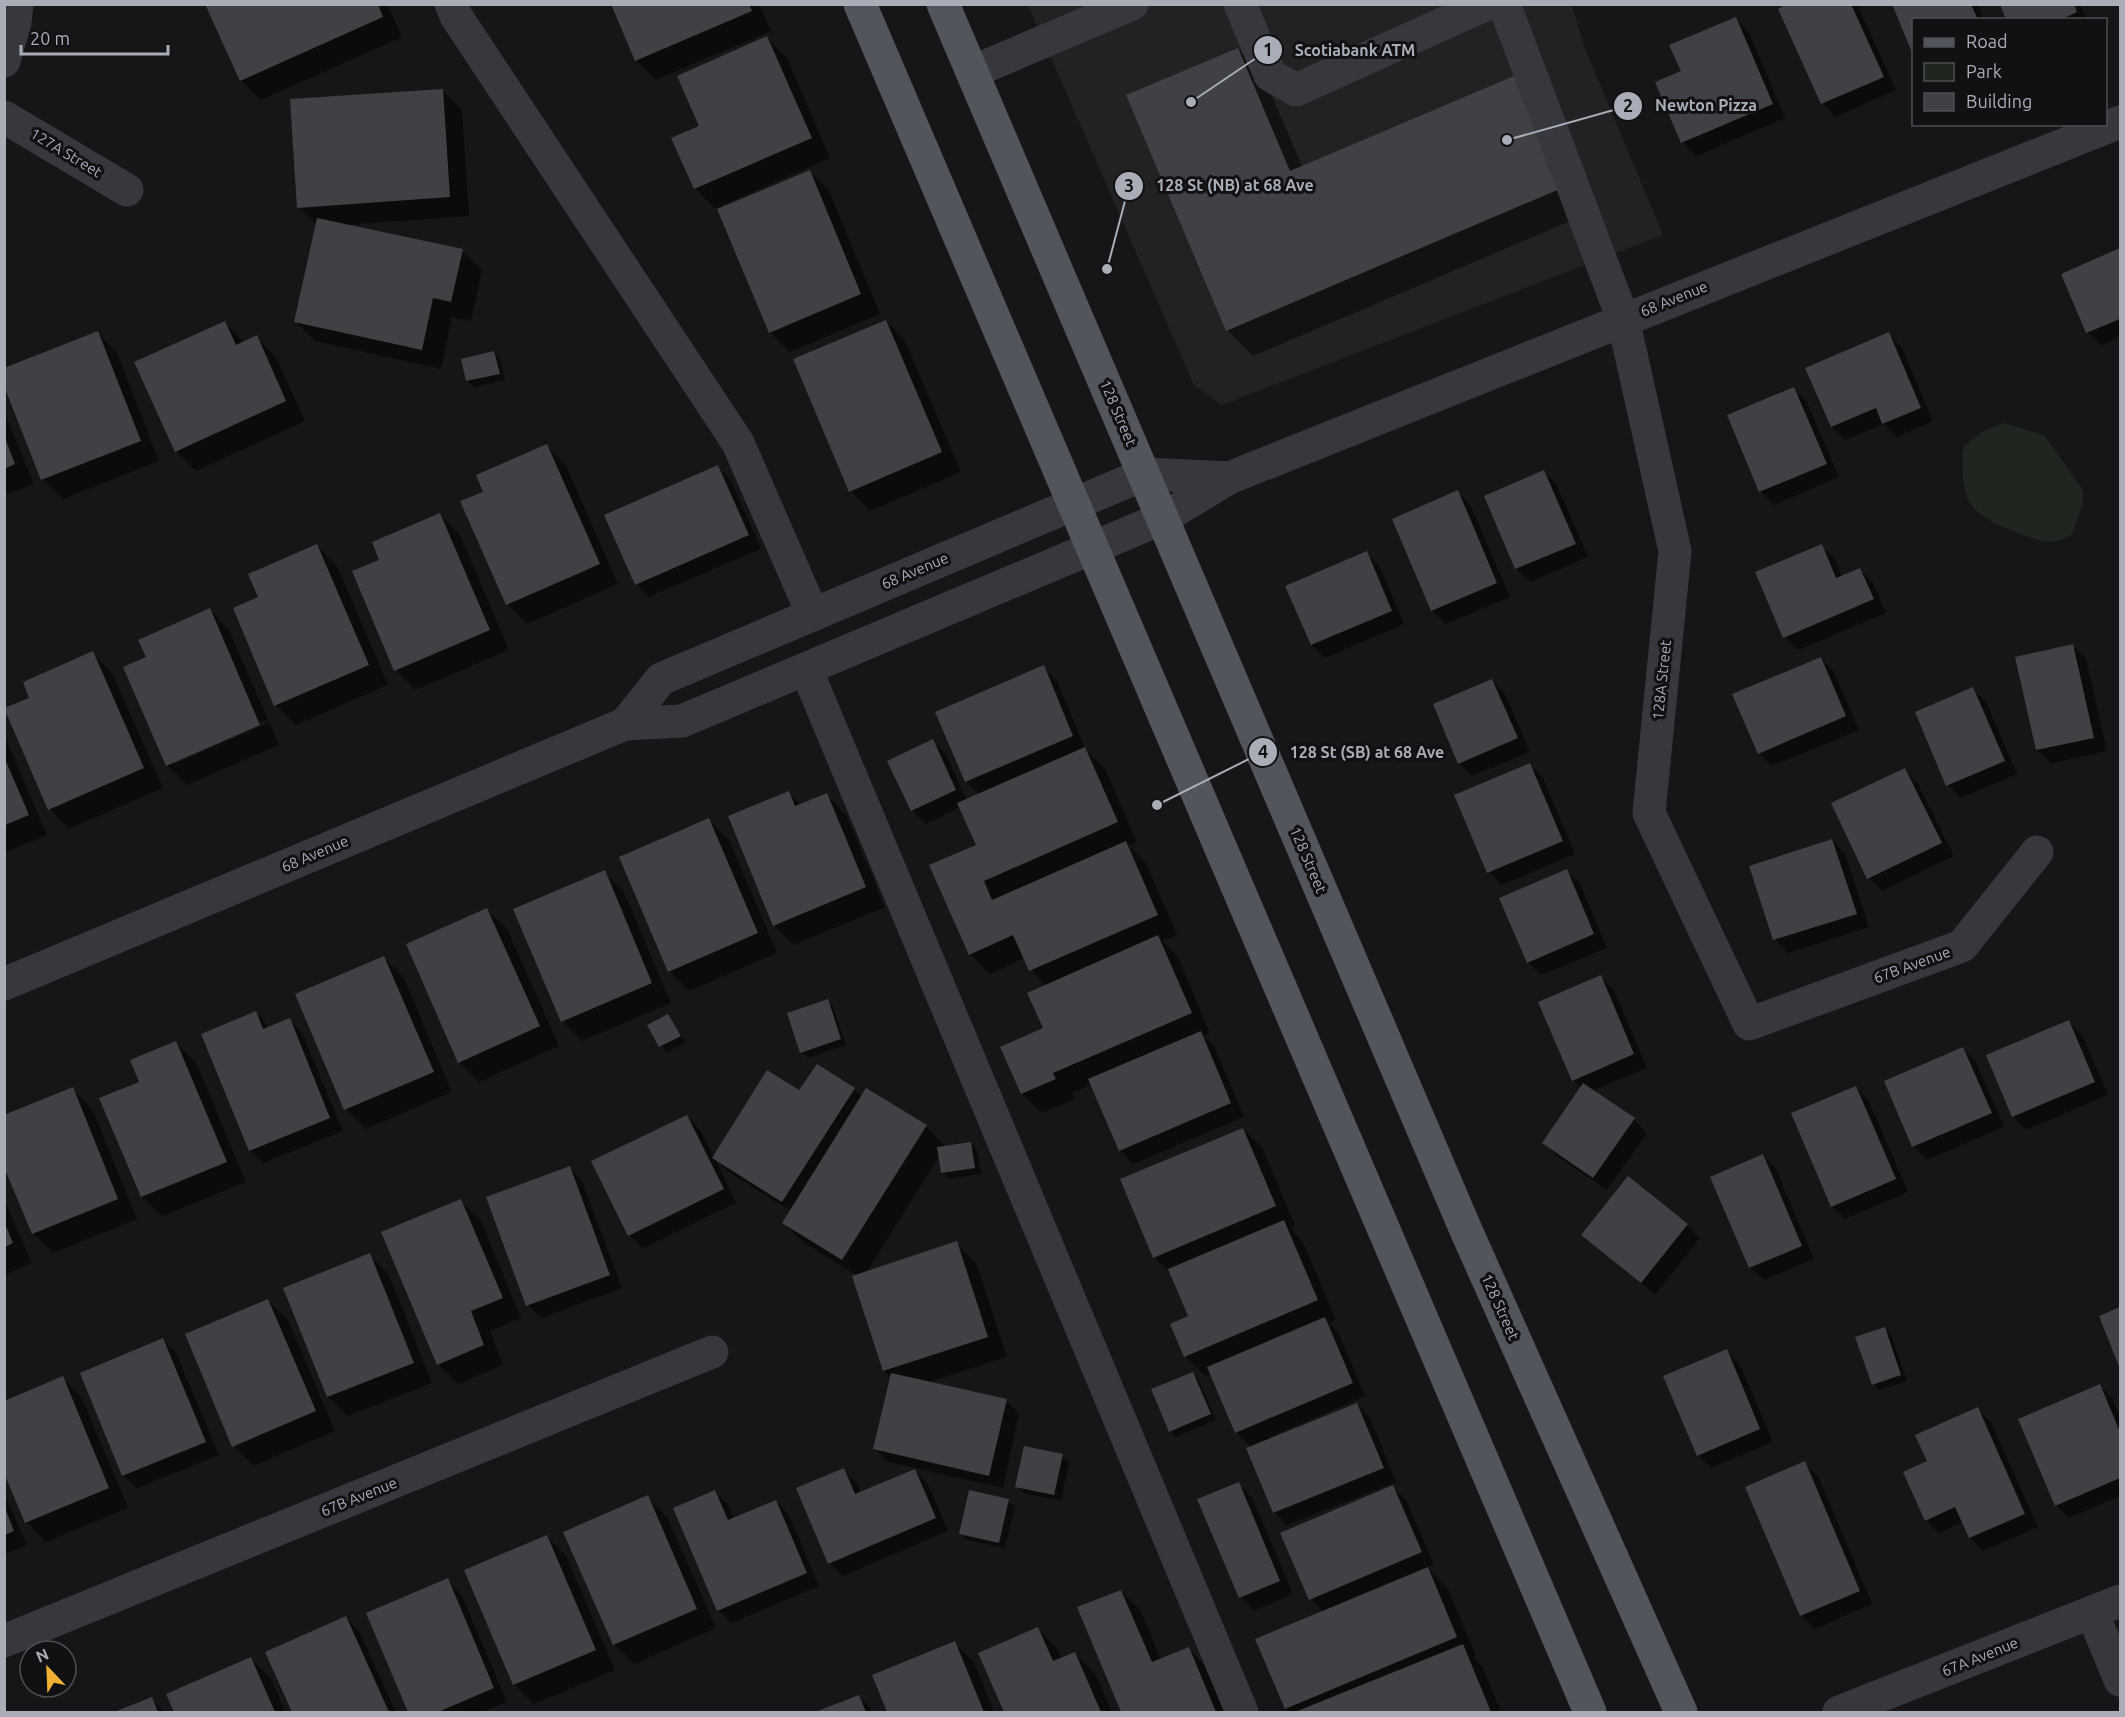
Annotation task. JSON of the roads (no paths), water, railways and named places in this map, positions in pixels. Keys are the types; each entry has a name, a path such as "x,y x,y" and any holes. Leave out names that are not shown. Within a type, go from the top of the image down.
{"main road":[{"path":"860,4 1590,1713"},
{"name":"128 Street","path":"943,4 1465,1228 1681,1713"}],"street":[{"path":"4,61 15,22 17,4"},
{"path":"451,4 475,45 738,443 813,615"},
{"path":"972,72 1132,4"},
{"path":"1239,4 1270,75 1296,90 1487,4"},
{"name":"128A Street","path":"1504,4 1623,319 1675,551 1649,813 1749,1024"},
{"name":"127A Street","path":"4,117 127,190"},
{"name":"68 Avenue","path":"4,984 625,724 682,721 1163,518 1229,478 2121,122"},
{"name":"68 Avenue","path":"625,724 660,679 1145,474 1229,478"},
{"path":"806,669 1242,1713"},
{"name":"67B Avenue","path":"1749,1024 1962,946 2037,852"},
{"name":"67B Avenue","path":"4,1641 712,1352"},
{"path":"2106,1607 2121,1680"},
{"name":"67A Avenue","path":"1839,1713 2106,1607"}],"place":[{"name":"Scotiabank ATM","path":"1191,102"},
{"name":"Newton Pizza","path":"1507,140"},
{"name":"128 St (NB) at 68 Ave","path":"1107,269"},
{"name":"128 St (SB) at 68 Ave","path":"1157,805"}]}
